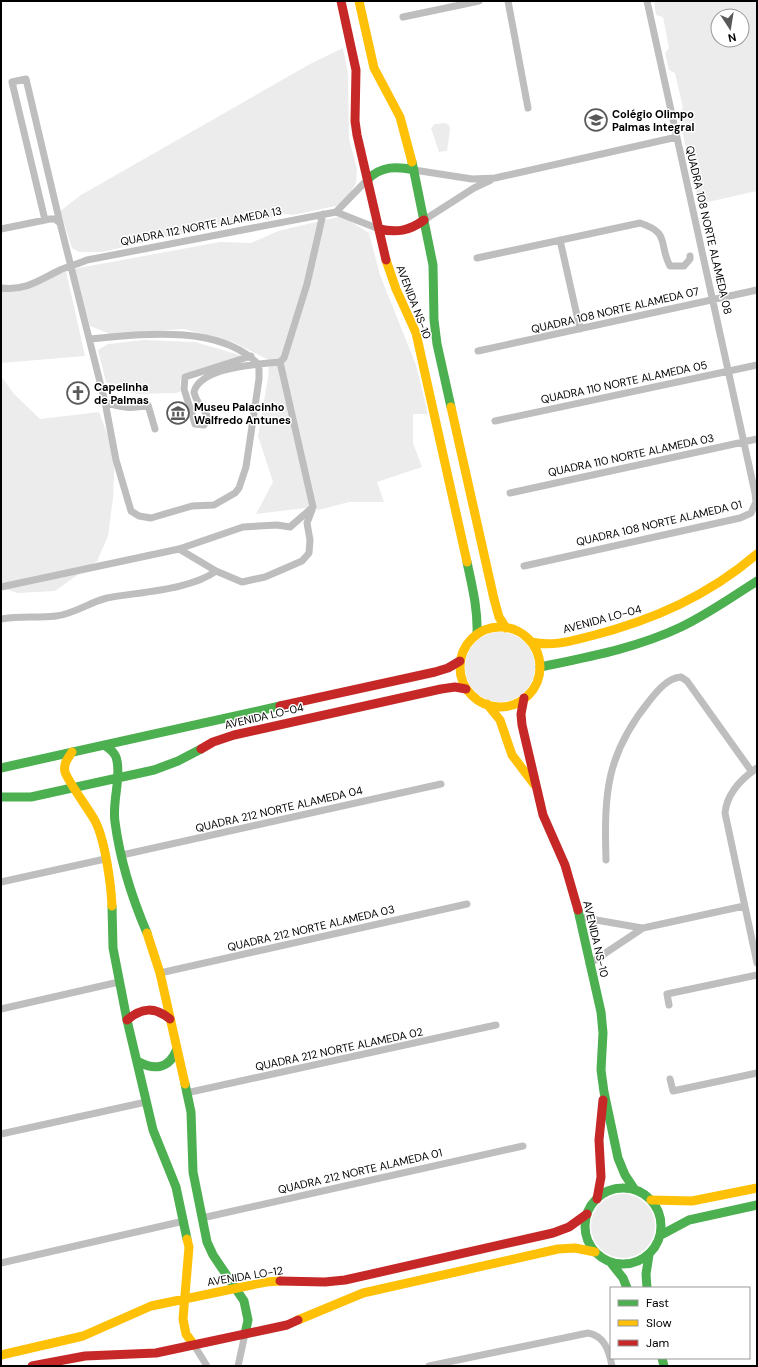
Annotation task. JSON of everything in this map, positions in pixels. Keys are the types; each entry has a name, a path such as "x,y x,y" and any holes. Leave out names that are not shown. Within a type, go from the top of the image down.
{"street":[{"name":"AVENIDA NS-10","path":"341,1 356,70 354,122 390,275 411,320 418,341 478,610 478,634"},
{"name":"AVENIDA NS-10","path":"359,1 374,68 400,117 414,170 433,265 434,320 437,344 494,599 499,617 506,628"},
{"path":"403,18 480,1"},
{"path":"508,1 528,108"},
{"name":"QUADRA 108 NORTE ALAMEDA 08","path":"647,1 714,299 744,441"},
{"path":"45,220 12,82 26,79 105,402 116,460 131,511 139,516 151,518 192,506 214,505 234,493 243,478 260,366"},
{"path":"496,178 474,188 404,232 379,229 336,212 368,179 387,167 472,179 496,178 677,137"},
{"name":"QUADRA 112 NORTE ALAMEDA 13","path":"1,288 12,289 35,284 63,269 87,260 336,212"},
{"path":"251,356 184,377 184,389 195,424 204,425 208,420 207,414 195,400 194,392 198,384 208,377 227,369 260,366 280,362 287,352 307,284 323,214"},
{"path":"1,229 45,220 55,219 60,223"},
{"path":"477,258 640,223 654,229 662,237 670,266 684,266 690,259 690,256"},
{"path":"560,240 580,329"},
{"name":"QUADRA 108 NORTE ALAMEDA 07","path":"478,351 757,290"},
{"path":"90,339 143,334 176,334 208,339 251,356 260,366"},
{"path":"179,549 216,570 242,582 265,577 302,561 309,553 310,540 307,522 313,507 280,362"},
{"name":"QUADRA 110 NORTE ALAMEDA 05","path":"495,421 757,365"},
{"path":"105,402 126,408 148,405 154,430"},
{"name":"QUADRA 110 NORTE ALAMEDA 03","path":"510,493 757,439"},
{"name":"QUADRA 108 NORTE ALAMEDA 01","path":"524,566 746,516 751,513 756,502 744,441"},
{"path":"1,587 179,549 243,527 277,525 290,527 313,507"},
{"name":"AVENIDA LO-04","path":"531,642 546,645 556,644 609,632 652,618 709,589 757,554"},
{"path":"1,619 15,616 62,615 106,599 177,586 208,576 216,570"},
{"path":"466,689 462,680 460,661 467,645 478,634 493,628 506,628 520,633 531,642 537,653 540,667 618,650 669,633 714,609 757,581"},
{"name":"AVENIDA LO-04","path":"1,768 435,672 448,668 460,661"},
{"name":"AVENIDA NS-10","path":"540,667 536,682 524,698 521,714 522,725 546,821 569,876 579,917 602,1020 601,1070 604,1092 618,1158 625,1175 635,1190"},
{"path":"606,860 605,800 610,774 618,750 628,729 640,713 672,679 681,677 687,681 755,770 740,781 731,794 726,805 726,821 757,963"},
{"name":"AVENIDA LO-04","path":"1,797 31,797 159,769 213,742 234,735 441,689 455,687 466,689"},
{"name":"AVENIDA NS-10","path":"466,689 475,698 486,704 500,720 511,752 532,780 539,797"},
{"name":"AVENIDA NS-10","path":"486,704 506,706 524,698"},
{"path":"104,745 113,751 117,759 114,815 131,895 153,947 160,973 192,1126 193,1172 202,1218 213,1255 246,1307 248,1320 238,1366"},
{"path":"72,752 66,761 65,771 97,825 112,888 113,948 127,1020 153,1130 175,1183 184,1222 189,1253 183,1319 184,1327 207,1366"},
{"name":"QUADRA 212 NORTE ALAMEDA 04","path":"122,855 442,784"},
{"path":"1,882 105,859"},
{"name":"QUADRA 212 NORTE ALAMEDA 03","path":"160,973 467,904"},
{"path":"589,964 642,928 744,906"},
{"path":"579,917 642,928"},
{"path":"669,1005 667,994 757,975"},
{"path":"1,1009 119,982"},
{"path":"127,1020 141,1010 154,1009 160,1011 170,1019"},
{"name":"QUADRA 212 NORTE ALAMEDA 02","path":"186,1093 496,1025"},
{"path":"137,1061 146,1066 162,1068 171,1062 176,1051"},
{"path":"670,1079 673,1091 757,1073"},
{"name":"AVENIDA NS-10","path":"587,1214 597,1199 600,1180 599,1140 604,1092"},
{"path":"1,1134 146,1102"},
{"name":"QUADRA 212 NORTE ALAMEDA 01","path":"202,1218 523,1146"},
{"name":"AVENIDA NS-10","path":"597,1199 614,1189 625,1188 635,1190 651,1200 661,1217 661,1235"},
{"path":"651,1200 675,1203 690,1202 757,1188"},
{"path":"612,1263 632,1264 649,1255 656,1246 661,1235 689,1220 757,1205"},
{"path":"587,1214 585,1223 586,1234 595,1252"},
{"name":"AVENIDA LO-12","path":"1,1355 73,1339 92,1332 138,1310 235,1288 277,1281 326,1282 345,1280 553,1233 569,1227 587,1214"},
{"path":"1,1263 184,1222"},
{"path":"32,1366 85,1356 156,1353 245,1334 292,1323 346,1299 372,1291 560,1249 575,1248 595,1252 612,1263 628,1287"},
{"path":"647,1287 646,1276 649,1255"},
{"path":"430,1366 588,1332 596,1335 605,1343 612,1366"}],"shaded area":[{"path":"654,1 757,1 757,191 699,204 678,113 683,108 675,73 669,70 665,53 669,48 663,17 656,15"},
{"path":"343,48 348,74 349,139 357,169 356,183 347,199 341,205 293,215 280,213 268,220 240,214 233,222 102,252 79,252 72,248 60,211 81,195 310,64"},
{"path":"445,123 449,125 450,130 447,151 439,152 431,128 435,124"},
{"path":"342,216 369,233 380,275 416,365 428,414 413,414 413,443 422,467 377,482 384,502 349,502 318,510 313,507 256,514 273,482 258,436 268,378 269,360 233,342 184,329 110,334 90,326 73,269 220,242 251,243 278,231"},
{"path":"66,271 85,356 1,363 1,289 19,291"},
{"path":"144,340 195,342 243,356 182,375 180,392 175,393 138,394 127,392 106,382 98,350 108,344"},
{"path":"1,376 14,394 40,419 99,412 115,455 113,498 108,536 97,561 55,591 17,593 1,587"},
{"path":"500,632 513,635 525,642 532,654 535,667 532,680 525,692 513,699 500,702 487,699 475,692 468,680 465,667 468,654 475,642 487,635"},
{"path":"617,1194 629,1194 646,1203 653,1214 655,1226 653,1238 646,1249 629,1258 617,1258 605,1253 596,1244 591,1232 591,1220 596,1208 605,1199"}],"traffic: fast":[{"path":"412,162 433,265 434,320 437,344 451,407"},
{"path":"368,179 384,169 401,168 414,170"},
{"path":"467,562 476,607 477,634"},
{"path":"540,667 612,651 647,641 701,617 757,581"},
{"path":"1,768 280,706"},
{"path":"104,745 116,758 118,776 114,814 117,836 127,879 147,933"},
{"path":"1,797 31,797 154,770 178,761 201,749"},
{"path":"112,906 113,948 127,1020 153,1130 176,1187 187,1239"},
{"path":"578,910 601,1012 603,1033 601,1070 604,1092 618,1158 625,1175 635,1190"},
{"path":"137,1061 154,1067 164,1065 169,1062 176,1051"},
{"path":"185,1084 191,1112 193,1172 207,1242 213,1255 244,1301 248,1320 245,1334"},
{"path":"623,1188 638,1191 650,1199 658,1211 661,1226 658,1241 650,1253 638,1261 623,1264 608,1261 596,1253 588,1241 585,1226 588,1211 596,1199 608,1191 623,1188"},
{"path":"661,1235 689,1220 757,1205"},
{"path":"647,1287 646,1274 649,1255"},
{"path":"611,1263 623,1278 627,1287"},
{"path":"662,1359 664,1366"}],"traffic: slow":[{"path":"359,1 374,68 400,117 412,162"},
{"path":"386,260 396,289 416,333 467,562"},
{"path":"451,407 494,599 499,617 506,628"},
{"path":"531,642 554,644 569,641 614,630 658,614 679,605 719,582 757,554"},
{"path":"500,627 515,630 528,639 537,652 540,667 537,682 528,695 515,704 500,707 485,704 472,695 463,682 460,667 463,652 472,639 485,630 500,627"},
{"path":"487,704 500,720 512,755 534,784"},
{"path":"72,752 65,764 65,772 98,827 107,861 112,906"},
{"path":"147,933 160,973 185,1084"},
{"path":"651,1200 692,1201 757,1188"},
{"path":"187,1239 189,1247 183,1319 186,1334 194,1345"},
{"path":"298,1320 363,1293 558,1249 575,1248 595,1252"},
{"path":"1,1355 83,1336 151,1306 266,1282 280,1281"}],"traffic: jam":[{"path":"341,1 356,70 355,121 357,135 386,260"},
{"path":"379,229 392,231 403,230 413,227 424,220"},
{"path":"280,706 435,672 448,668 460,661"},
{"path":"201,749 213,742 234,735 441,689 455,687 466,689"},
{"path":"524,698 521,714 522,725 543,815 565,865 578,910"},
{"path":"127,1020 138,1013 148,1010 159,1012 170,1019"},
{"path":"597,1199 601,1177 599,1140 603,1100"},
{"path":"280,1281 325,1282 345,1280 553,1233 569,1227 587,1214"},
{"path":"32,1366 85,1356 156,1353 287,1325 298,1320"}],"place":[{"name":"Colégio Olimpo Palmas Integral","path":"596,120"},
{"name":"Capelinha de Palmas","path":"78,393"},
{"name":"Museu Palacinho Walfredo Antunes","path":"178,413"}]}
